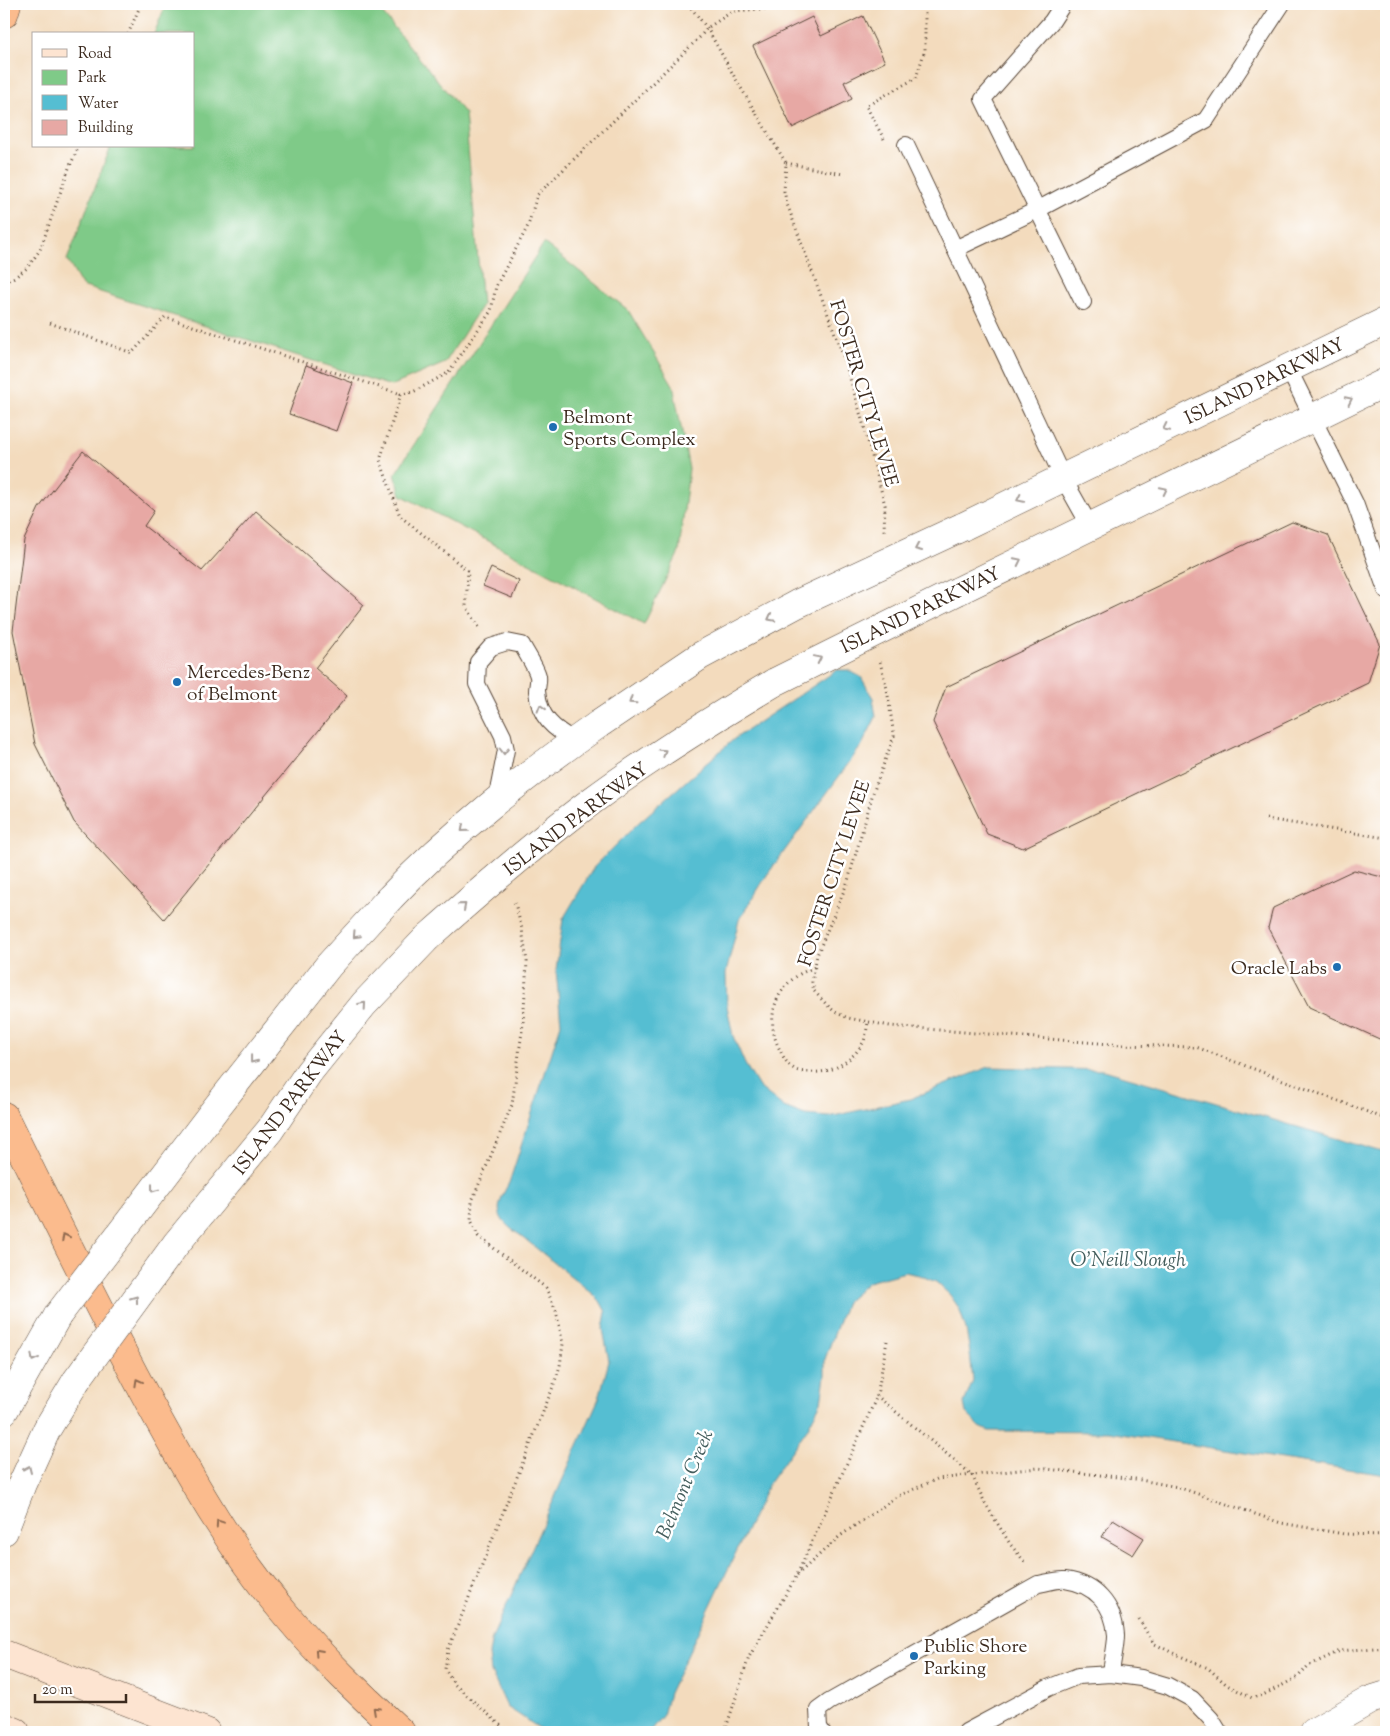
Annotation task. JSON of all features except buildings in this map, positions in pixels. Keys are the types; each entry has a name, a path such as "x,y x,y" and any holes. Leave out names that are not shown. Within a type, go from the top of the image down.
{"highway":[{"path":"4,14 7,4"},
{"path":"4,1116 135,1376 209,1508 247,1564 286,1615 330,1666 401,1732"}],"main road":[{"path":"4,1654 206,1732"},
{"path":"4,1727 16,1732"}],"street":[{"name":"ISLAND PARKWAY","path":"4,1412 58,1315 328,965 414,873 496,802 575,741 700,656 797,604 962,527 1386,321"},
{"name":"ISLAND PARKWAY","path":"4,1531 46,1429 76,1382 176,1244 270,1130 309,1072 364,1004 427,938 507,868 594,799 691,733 786,675 1386,382"},
{"path":"1314,1732 1370,1700 1386,1695"}],"lane":[{"path":"1063,4 1052,21 983,99 1083,302"},
{"path":"955,249 1037,210 1206,120 1282,4"},
{"path":"906,145 1063,478 1090,526"},
{"path":"1288,368 1355,502 1386,590"},
{"path":"496,802 506,750 502,736 477,684 478,662 491,646 507,642 522,645 538,676 540,706 544,717 575,741"},
{"path":"822,1732 819,1727 818,1710 829,1702 1038,1584 1064,1580 1090,1587 1109,1608 1116,1636 1111,1674"},
{"path":"966,1732 1048,1688 1078,1676 1111,1674 1141,1678 1168,1686 1192,1699 1211,1719 1220,1732"}],"path":[{"path":"129,32 141,4"},
{"path":"688,4 707,28 786,163 843,174"},
{"path":"50,322 132,354 165,317 401,394 413,392 448,373 491,311 496,286 528,226 537,195 700,37 707,28 734,11 838,4"},
{"path":"887,144 866,106 916,78 924,50 925,4"},
{"path":"4,282 27,268 40,250 78,148"},
{"name":"FOSTER CITY LEVEE","path":"786,163 784,191 787,204 844,358 866,430 885,505 884,533"},
{"path":"401,394 380,460 400,516 468,571 466,606 491,646"},
{"name":"FOSTER CITY LEVEE","path":"879,658 887,689 894,736 873,793 848,881 817,955 812,982 814,991 826,1004 835,1012 848,1018 890,1026 1122,1045 1196,1047 1384,1119"},
{"path":"1266,819 1386,838"},
{"path":"508,1732 454,1684 445,1669 448,1650 553,1387 560,1366 563,1344 556,1311 546,1288 478,1236 471,1220 472,1201 512,1105 523,1024 527,962 514,896"},
{"path":"815,966 796,976 782,990 774,1005 772,1026 775,1041 785,1060 796,1071 819,1073 839,1066 855,1054 864,1040 868,1022"},
{"path":"1384,1119 1386,1106"},
{"path":"726,1732 749,1657 797,1575 877,1396 887,1341"},
{"path":"877,1396 972,1475"},
{"path":"797,1575 840,1536 898,1496 937,1479 1038,1468 1135,1479 1178,1487 1280,1523 1344,1534 1386,1535"},
{"path":"1228,1685 1252,1698 1263,1695 1298,1677 1308,1666 1340,1651 1386,1647"}],"green space":[{"path":"166,4 375,4 465,114 482,305 445,363 391,386 82,286 67,260 110,148 195,148 195,32 155,32"},
{"name":"Belmont Sports Complex","path":"544,243 628,310 673,385 689,469 679,552 644,624 401,495 395,474"}],"water":[{"name":"O'Neill Slough","path":"837,670 848,670 861,677 873,698 876,717 862,745 767,875 739,920 726,973 727,1006 733,1036 745,1064 759,1087 784,1107 805,1115 829,1117 910,1099 989,1067 1104,1070 1386,1153 1386,1475 1109,1432 989,1431 980,1427 966,1413 964,1403 973,1381 970,1353 966,1329 959,1308 950,1295 936,1282 905,1272 868,1282 846,1302 825,1359 825,1376 821,1402 807,1429 769,1483 669,1693 663,1715 649,1732 545,1732 507,1707 491,1672 489,1654 492,1638 599,1398 609,1361 603,1329 606,1312 600,1301 506,1224 499,1213 501,1200 509,1183 561,1024 556,970 563,919 594,867 637,824 734,739"}],"place":[{"name":"Belmont Sports Complex","path":"553,427"},
{"name":"Mercedes-Benz of Belmont","path":"177,682"},
{"name":"Oracle Labs","path":"1337,967"},
{"name":"Public Shore Parking","path":"914,1656"}],"water label":[{"name":"Belmont Creek","path":"684,1484"}]}
